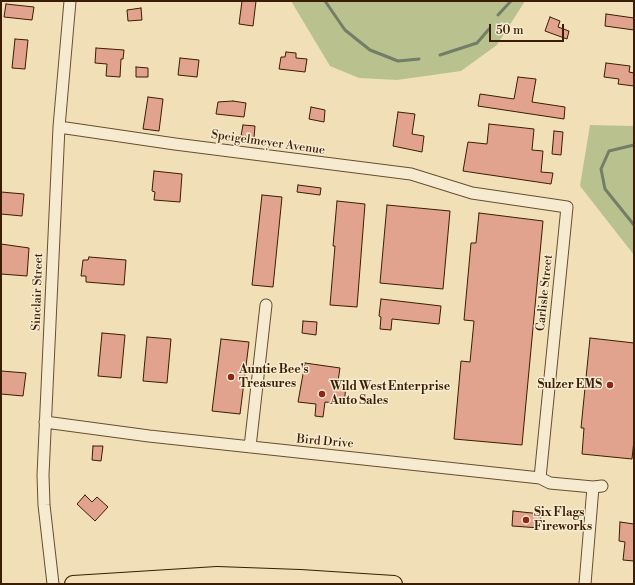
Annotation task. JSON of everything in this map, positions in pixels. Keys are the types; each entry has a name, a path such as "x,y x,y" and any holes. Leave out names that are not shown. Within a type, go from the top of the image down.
{"highway":[{"path":"73,584 217,575 300,578 394,584"}],"street":[{"name":"Sinclair Street","path":"53,584 44,505 45,422 58,127 70,1"},
{"name":"Speigelmeyer Avenue","path":"58,127 175,144 411,174 472,193"},
{"name":"Carlisle Street","path":"472,193 567,207 540,478"},
{"path":"250,447 266,305"},
{"name":"Bird Drive","path":"45,422 149,436 540,478 550,483 597,487 585,584"}],"green space":[{"path":"291,1 525,1 497,45 461,71 397,80 359,78 330,66"},
{"path":"590,125 634,126 634,255 580,186"}],"building":[{"path":"242,1 256,1 253,26 239,24"},
{"path":"6,4 34,7 32,20 4,17"},
{"path":"141,8 142,20 128,21 127,10"},
{"path":"606,14 634,18 634,30 605,26"},
{"path":"550,17 560,21 558,27 569,31 567,39 545,31"},
{"path":"15,39 28,40 25,69 12,68"},
{"path":"96,48 124,50 123,59 121,59 120,77 106,76 107,64 95,63"},
{"path":"286,52 296,53 296,58 307,59 305,72 279,69 281,57 285,57"},
{"path":"180,58 199,60 197,77 178,75"},
{"path":"606,63 630,66 629,72 634,73 634,86 618,84 619,79 604,77"},
{"path":"136,67 148,68 148,77 136,77"},
{"path":"518,77 536,79 532,102 565,107 564,119 478,106 480,94 514,99"},
{"path":"148,97 163,99 159,131 143,129"},
{"path":"233,101 246,103 244,117 216,114 218,102"},
{"path":"311,107 325,110 324,122 309,119"},
{"path":"398,112 415,114 412,134 424,136 422,152 393,146"},
{"path":"489,124 534,129 532,150 543,151 541,172 553,173 551,184 463,171 468,142 487,144"},
{"path":"243,125 255,126 254,138 241,136"},
{"path":"554,131 563,132 561,155 552,154"},
{"path":"154,171 182,174 180,202 154,200 155,192 152,191"},
{"path":"298,185 321,188 320,195 297,192"},
{"path":"1,192 24,194 22,216 1,214"},
{"path":"262,195 282,197 273,287 252,285"},
{"path":"337,201 365,204 357,307 330,305"},
{"path":"387,205 450,211 443,289 380,283"},
{"path":"479,213 543,221 522,445 454,439 461,361 470,362 474,321 464,320 471,243 476,243"},
{"path":"1,244 29,248 27,276 1,274"},
{"path":"89,257 126,260 124,285 86,282 86,276 81,276 83,260 88,260"},
{"path":"381,299 441,306 439,324 392,319 391,330 380,329 381,317 379,316"},
{"path":"303,321 317,322 316,335 302,333"},
{"path":"102,333 125,335 121,378 98,376"},
{"path":"147,337 171,339 167,383 143,381"},
{"name":"Sulzer EMS","path":"590,338 634,343 634,440 632,459 582,454 584,428 581,428"},
{"name":"Auntie Bee's Treasures","path":"221,339 249,342 240,414 212,411"},
{"name":"Wild West Enterprise Auto Sales","path":"305,363 340,368 338,381 340,381 339,385 346,386 344,404 325,402 323,417 315,416 316,404 298,402"},
{"path":"1,371 26,373 23,396 1,394"},
{"path":"93,446 103,446 101,461 92,460"},
{"path":"85,495 92,502 97,497 108,507 95,521 77,504"},
{"name":"Six Flags Fireworks","path":"513,511 541,514 540,528 512,526"},
{"path":"620,522 634,524 634,561 623,560 625,542 619,541"}],"waterway":[{"path":"325,1 345,30 370,50 398,61 419,59"},
{"path":"498,15 511,1"},
{"path":"440,55 477,43 489,29"},
{"path":"634,145 609,151 601,169 605,189 634,225"}],"place":[{"name":"Auntie Bee's Treasures","path":"231,377"},
{"name":"Sulzer EMS","path":"610,385"},
{"name":"Wild West Enterprise Auto Sales","path":"322,394"},
{"name":"Six Flags Fireworks","path":"526,520"}]}
